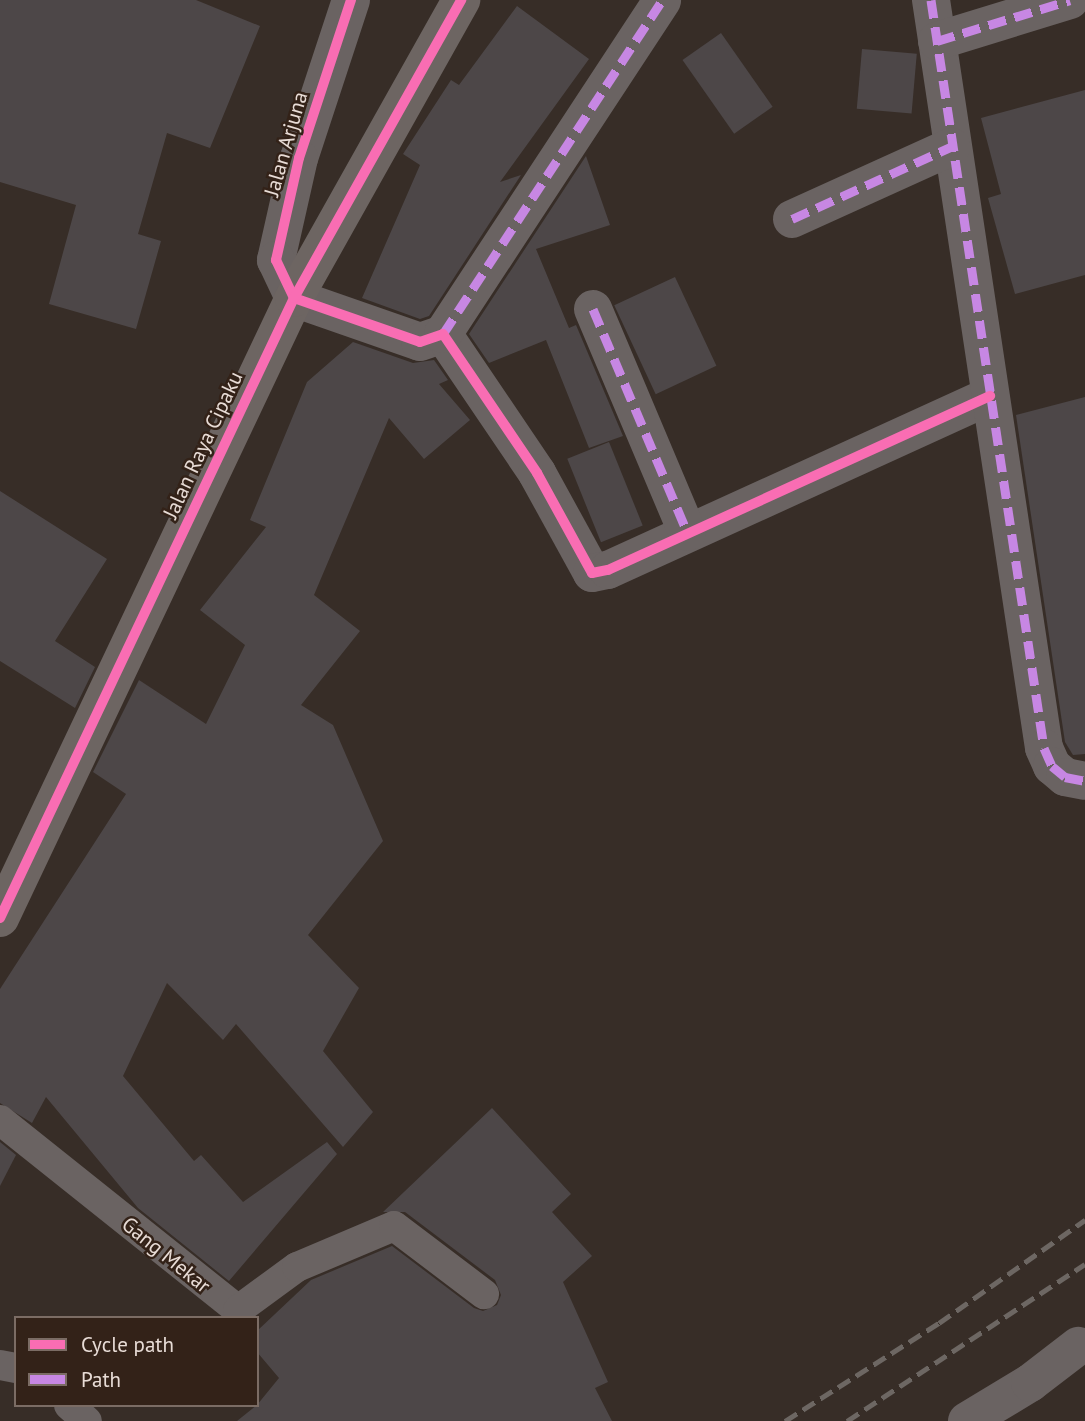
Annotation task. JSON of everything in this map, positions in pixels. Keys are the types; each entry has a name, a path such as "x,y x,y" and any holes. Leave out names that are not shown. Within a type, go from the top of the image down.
{"street":[{"name":"Jalan Arjuna","path":"294,298 276,260 299,158 351,0"},
{"name":"Jalan Raya Cipaku","path":"0,918 294,298 461,0"},
{"path":"294,298 420,342 443,334 662,0"},
{"path":"931,0 951,147 1044,748 1052,766 1065,777 1085,781"},
{"path":"937,41 1070,0"},
{"path":"792,219 951,147"},
{"path":"593,309 687,533"},
{"path":"443,334 537,473 586,568 592,573 608,570 990,396"},
{"path":"967,1421 1030,1383 1078,1346"}],"lane":[{"name":"Gang Mekar","path":"0,1119 238,1310 297,1267 394,1226 484,1294"},
{"path":"71,1407 87,1421"}],"building":[{"path":"0,0 196,0 260,26 210,148 167,133 138,234 161,241 136,329 49,304 76,205 0,182"},
{"path":"517,6 589,59 500,182 521,175 429,316 420,319 362,298 420,165 403,154 451,80 459,85"},
{"path":"721,33 773,107 734,134 682,60"},
{"path":"862,49 917,54 912,114 857,109"},
{"path":"1085,90 1085,275 1015,294 988,198 1001,194 981,118"},
{"path":"586,156 610,225 536,249 569,328 576,325 623,436 589,448 546,340 489,363 469,334"},
{"path":"675,277 716,366 656,394 614,305"},
{"path":"353,342 413,363 434,360 448,380 439,384 470,420 424,459 389,418 314,595 360,631 301,705 333,725 383,841 308,935 359,988 323,1051 373,1112 343,1147 236,1024 223,1040 167,983 123,1076 194,1161 201,1155 243,1202 327,1142 337,1154 229,1281 138,1208 46,1097 32,1123 0,1103 0,989 126,794 93,772 139,680 206,724 245,645 200,610 266,527 250,520 307,382"},
{"path":"1085,397 1085,754 1073,755 1065,742 1016,415"},
{"path":"609,442 643,525 601,542 567,459"},
{"path":"0,491 107,559 55,641 95,667 75,708 0,661"},
{"path":"492,1108 571,1194 552,1212 592,1256 563,1282 608,1382 595,1388 612,1421 237,1421 254,1407 259,1407 259,1403 279,1378 259,1354 259,1329 311,1280 392,1246 474,1308 483,1311 497,1305 501,1295 495,1280 405,1212 383,1212"},
{"path":"0,1142 16,1155 0,1186"}],"railway":[{"path":"785,1421 939,1323 1085,1220"},
{"path":"847,1421 1085,1264"}],"marked path":[{"path":"443,334 662,0"},
{"path":"931,0 1044,748 1052,766 1065,777 1085,781"},
{"path":"937,41 1070,0"},
{"path":"792,219 951,147"},
{"path":"593,309 687,532"}],"cycle path":[{"path":"351,0 299,158 276,260 294,298 420,342 443,334 537,473 592,573 608,570 990,396"},
{"path":"0,918 294,298 461,0"}]}
